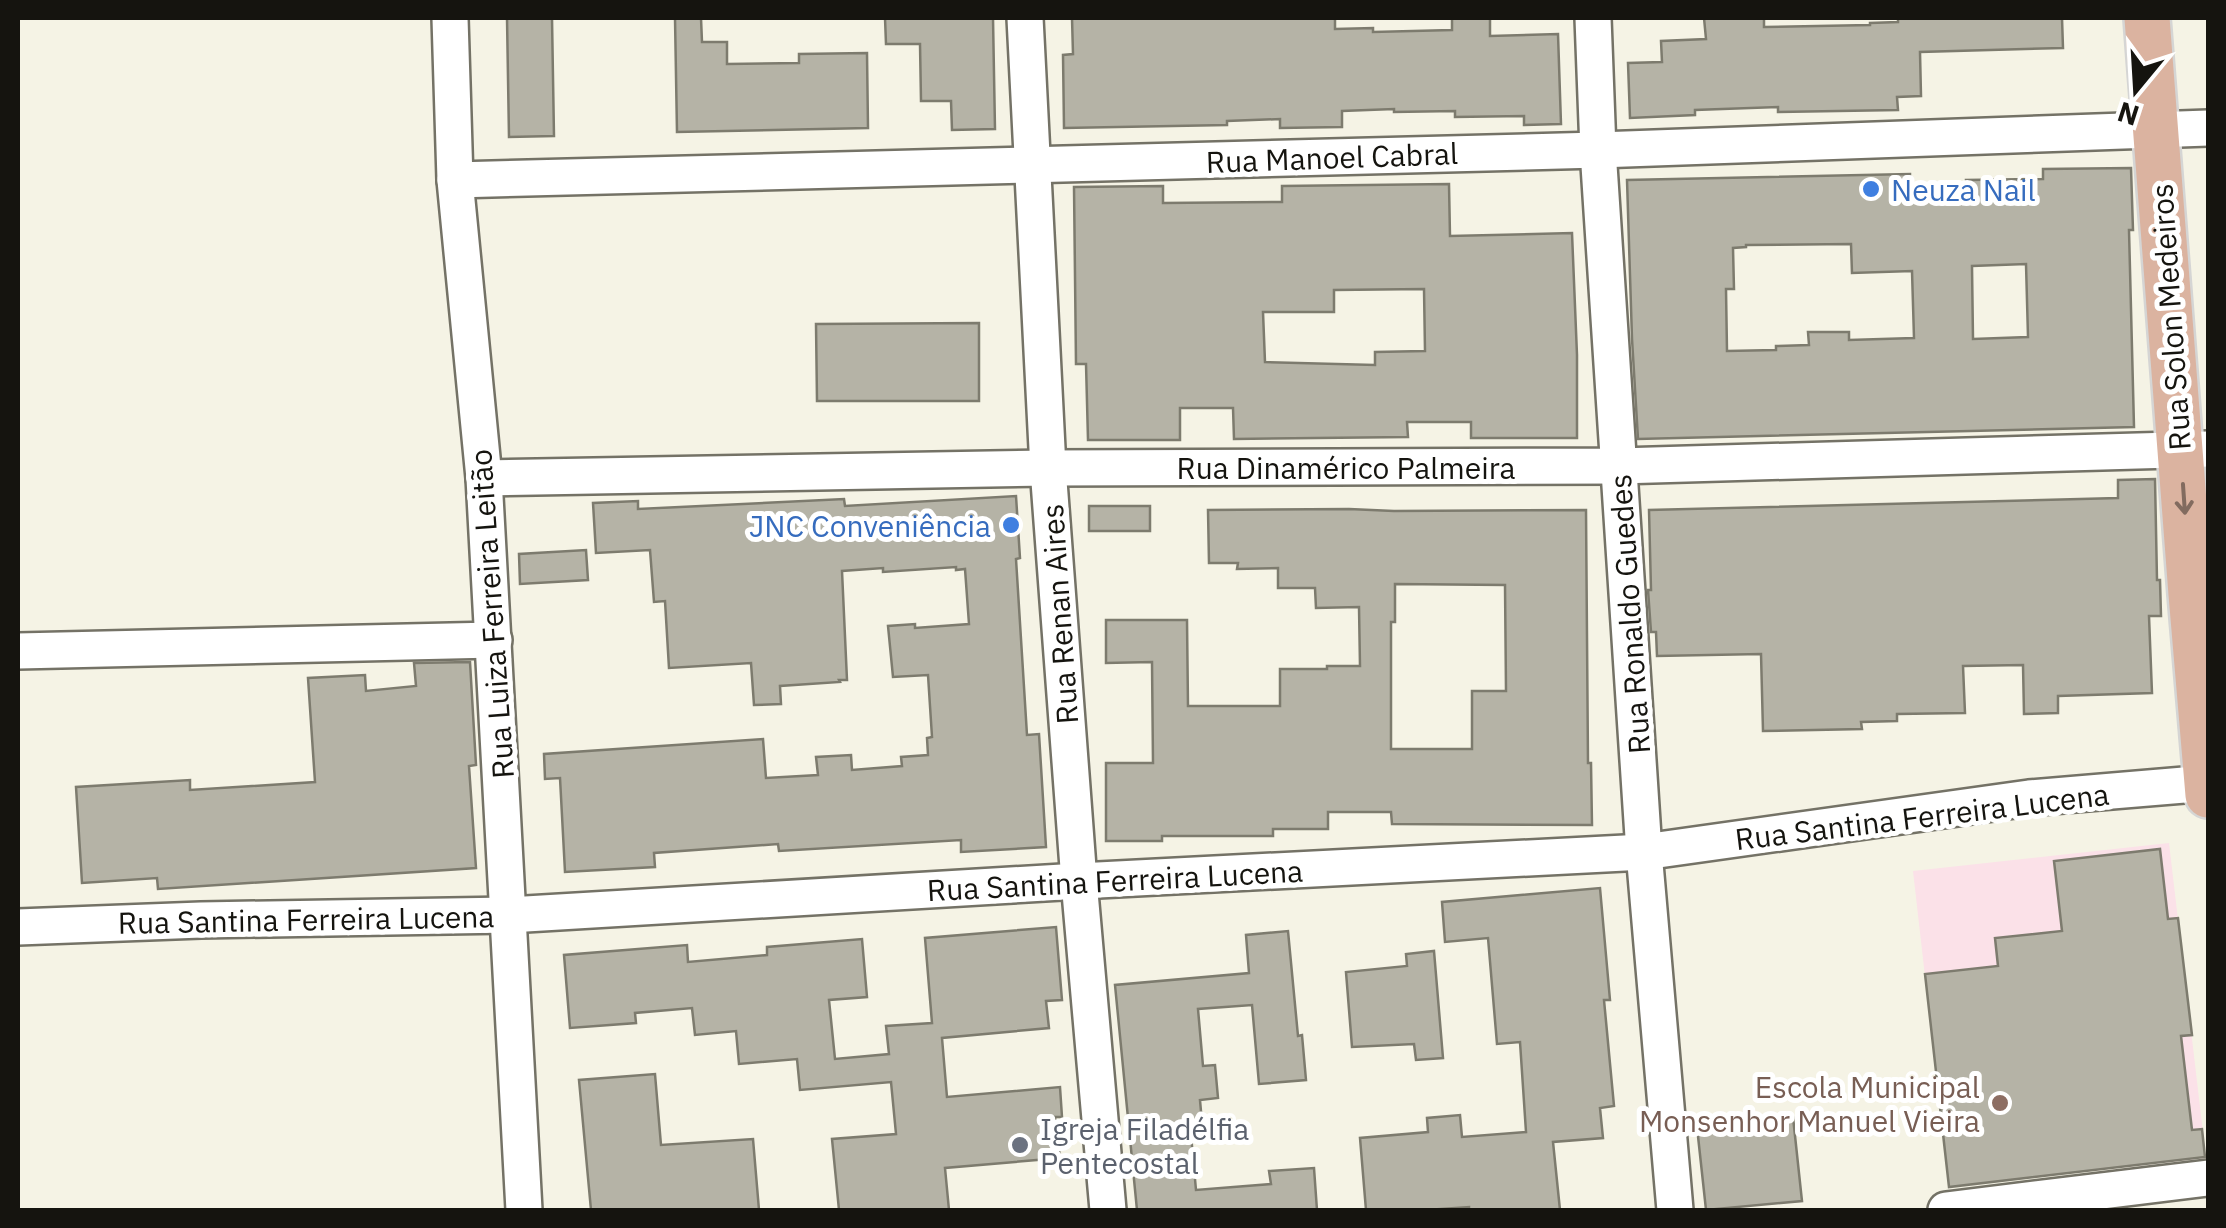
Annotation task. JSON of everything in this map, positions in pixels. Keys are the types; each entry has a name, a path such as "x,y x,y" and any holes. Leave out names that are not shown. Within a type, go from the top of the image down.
{"main road":[{"name":"Rua Solon Medeiros","path":"2148,18 2155,130 2194,450 2208,795"}],"street":[{"name":"Rua Luiza Ferreira Leitão","path":"450,18 455,180 484,478 524,1210"},
{"name":"Rua Renan Aires","path":"1025,18 1048,468 1108,1210"},
{"name":"Rua Ronaldo Guedes","path":"1593,18 1598,150 1644,852 1675,1210"},
{"name":"Rua Manoel Cabral","path":"455,180 1598,150 2208,128"},
{"name":"Rua Dinamérico Palmeira","path":"484,478 1048,468 1619,466 2194,450"},
{"path":"18,651 494,640"},
{"name":"Rua Santina Ferreira Lucena","path":"18,927 508,915 1644,852 2028,798 2208,782"},
{"path":"1946,1210 2208,1178"}],"shaded area":[{"path":"2169,843 2206,1158 1949,1187 1913,871"}],"building":[{"path":"507,18 552,18 554,136 509,137"},
{"path":"675,18 701,18 702,42 727,42 727,64 799,63 799,54 867,53 868,128 677,132"},
{"path":"885,18 993,18 995,129 952,130 951,101 921,101 920,44 886,44"},
{"path":"1072,18 1335,18 1335,29 1373,28 1373,32 1452,30 1452,18 1490,18 1490,36 1558,34 1561,124 1524,125 1524,116 1455,117 1455,111 1394,109 1342,111 1342,127 1280,128 1280,119 1227,121 1227,125 1064,128 1063,55 1073,54"},
{"path":"1704,18 1764,18 1764,27 1870,25 1898,22 1898,18 2062,18 2063,48 1920,52 1921,96 1897,97 1898,110 1778,112 1778,107 1695,110 1695,115 1630,118 1628,63 1662,62 1661,41 1706,39"},
{"path":"2131,168 2134,427 1638,439 1627,180 1910,174 1910,199 1967,197 1966,180 2043,179 2043,169","holes":["1851,244 1852,273 1912,271 1914,338 1849,340 1849,332 1808,332 1809,345 1727,351 1726,289 1734,289 1733,248","2026,264 2028,337 1973,339 1972,266"]},
{"path":"1449,184 1450,236 1572,233 1577,438 1471,438 1471,422 1407,422 1408,437 1234,439 1233,408 1180,408 1180,440 1088,440 1086,364 1076,364 1074,187 1163,186 1163,203 1282,202 1282,186","holes":["1424,289 1425,351 1375,352 1375,365 1265,362 1263,312 1334,312 1334,290"]},
{"path":"979,323 979,401 817,401 816,324"},
{"path":"2155,479 2161,616 2149,616 2152,693 2058,696 2058,713 2024,714 2023,665 1963,666 1965,713 1897,714 1897,721 1861,722 1862,729 1763,731 1761,654 1657,656 1648,590 1649,510 2118,498 2118,480"},
{"path":"1016,496 1027,735 1039,734 1046,847 961,852 961,840 779,851 778,844 654,853 655,867 565,872 560,778 545,779 544,754 763,739 766,778 818,775 816,757 851,755 852,770 902,766 901,757 928,755 927,738 932,737 928,675 893,677 888,626 969,624 965,569 842,571 847,680 780,686 781,704 754,705 751,663 669,668 665,601 654,602 650,550 596,553 593,503 638,501 638,509 844,499 845,506"},
{"path":"1089,506 1150,506 1150,531 1089,531"},
{"path":"1208,510 1586,510 1592,825 1392,824 1391,812 1328,812 1328,829 1273,829 1273,836 1162,836 1162,841 1106,841 1106,763 1153,763 1152,662 1106,663 1106,620 1187,620 1188,706 1280,706 1280,669 1360,666 1359,607 1316,608 1315,588 1278,588 1278,568 1237,569 1238,563 1209,563","holes":["1395,584 1505,585 1506,691 1472,691 1472,749 1391,749 1391,622 1395,622"]},
{"path":"586,550 588,580 520,584 519,554"},
{"path":"470,662 476,765 469,766 476,868 158,889 157,878 82,883 76,787 190,780 190,790 315,782 308,678 365,675 366,691 416,686 414,663"},
{"path":"2160,849 2168,919 2178,918 2192,1035 2181,1036 2192,1130 2202,1129 2205,1157 1949,1187 1925,974 1998,966 1995,938 2062,931 2054,861"},
{"path":"1600,888 1610,1000 1604,1000 1614,1106 1600,1108 1603,1138 1553,1142 1560,1210 1366,1210 1360,1138 1428,1132 1427,1118 1460,1115 1462,1137 1526,1132 1520,1042 1497,1044 1488,938 1445,942 1442,902"},
{"path":"1056,927 1062,1000 1046,1001 1049,1028 942,1038 947,1097 1060,1087 1062,1117 1055,1117 1060,1158 945,1168 949,1210 839,1210 832,1139 896,1134 891,1082 800,1090 797,1059 739,1064 736,1031 695,1035 692,1008 635,1013 636,1023 570,1028 564,955 687,945 688,962 767,955 767,947 862,939 867,997 829,1000 835,1059 889,1054 886,1026 932,1023 925,938"},
{"path":"1288,931 1306,1080 1259,1084 1252,1005 1198,1009 1203,1066 1215,1065 1218,1098 1200,1100 1203,1134 1191,1135 1196,1190 1271,1184 1269,1171 1314,1168 1317,1210 1137,1210 1115,985 1249,973 1246,935"},
{"path":"1434,951 1443,1058 1416,1060 1414,1044 1352,1047 1346,972 1407,966 1406,954"},
{"path":"655,1074 661,1145 753,1139 759,1210 591,1210 579,1080"},
{"path":"1793,1117 1802,1201 1706,1210 1697,1127"}],"place":[{"name":"Neuza Nail","path":"1871,189"},
{"name":"JNC Conveniência","path":"1011,525"},
{"name":"Escola Municipal Monsenhor Manuel Vieira","path":"2000,1103"},
{"name":"Igreja Filadélfia Pentecostal","path":"1020,1145"}]}
